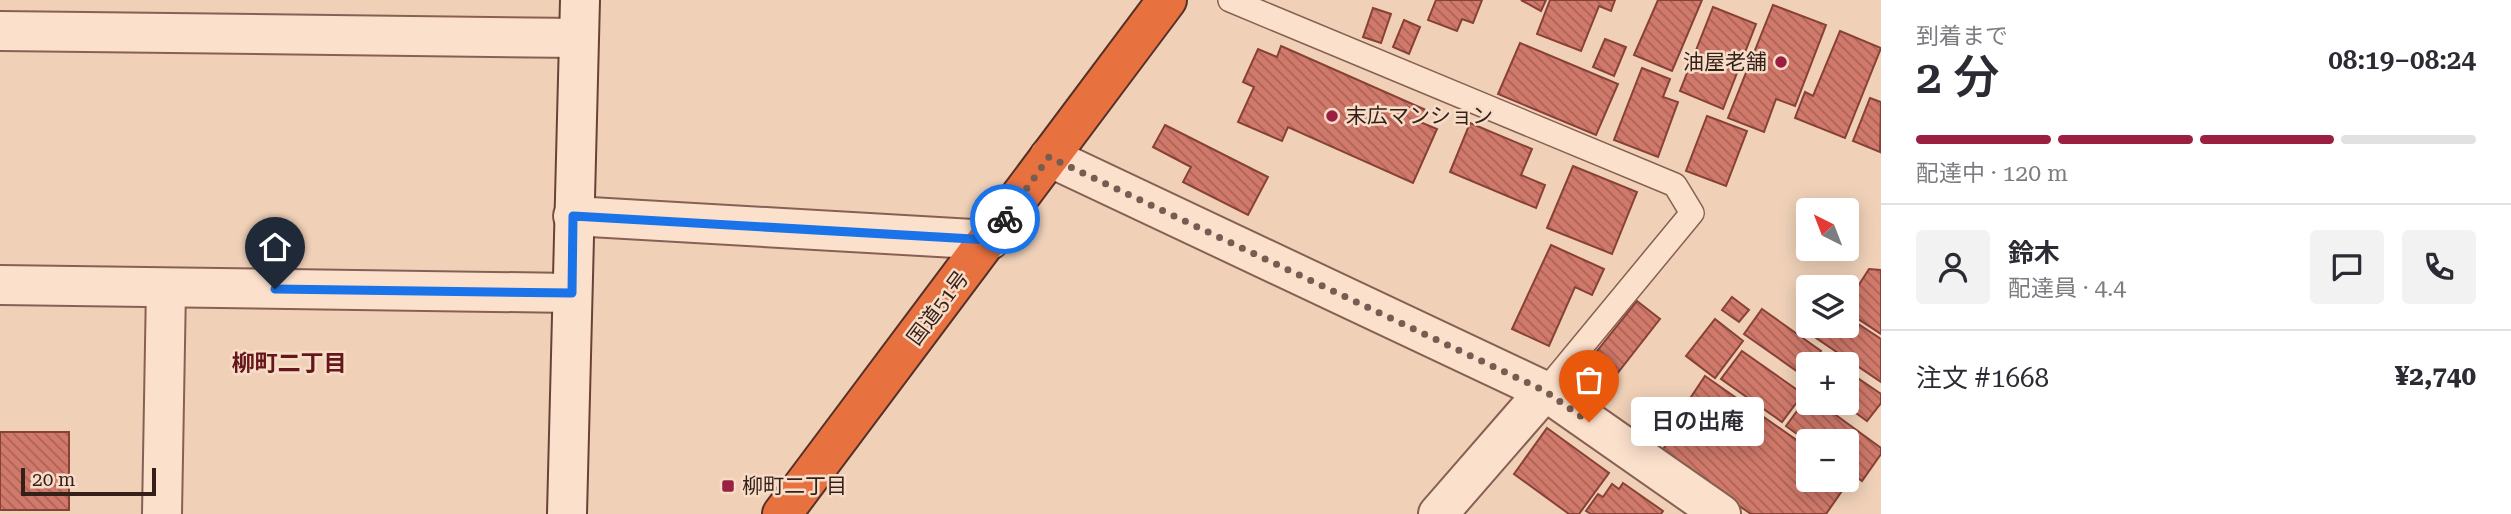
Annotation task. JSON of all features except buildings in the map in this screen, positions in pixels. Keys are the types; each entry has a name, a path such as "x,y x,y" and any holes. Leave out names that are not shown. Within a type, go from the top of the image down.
{"highway":[{"name":"国道51号","path":"782,514 990,240 1167,0"}],"street":[{"path":"567,514 580,0"},
{"path":"0,32 578,38"},
{"path":"1049,157 1545,391 1721,514"},
{"path":"573,216 990,240"},
{"path":"0,285 572,293"},
{"path":"162,514 166,288"},
{"path":"1438,514 1545,391"}],"lane":[{"path":"1230,0 1675,185 1692,213 1545,391"}],"way so far":[{"path":"1005,219 1049,157 1545,391 1589,422"}],"place":[{"name":"油屋老舗","path":"1781,62"},
{"name":"末広マンション","path":"1332,116"},
{"name":"日の出庵","path":"1589,422"},
{"name":"柳町二丁目","path":"728,486"}],"district":[{"name":"柳町二丁目","path":"289,363"}],"route":[{"path":"275,289 572,293 573,216 990,240 1005,219"}]}
